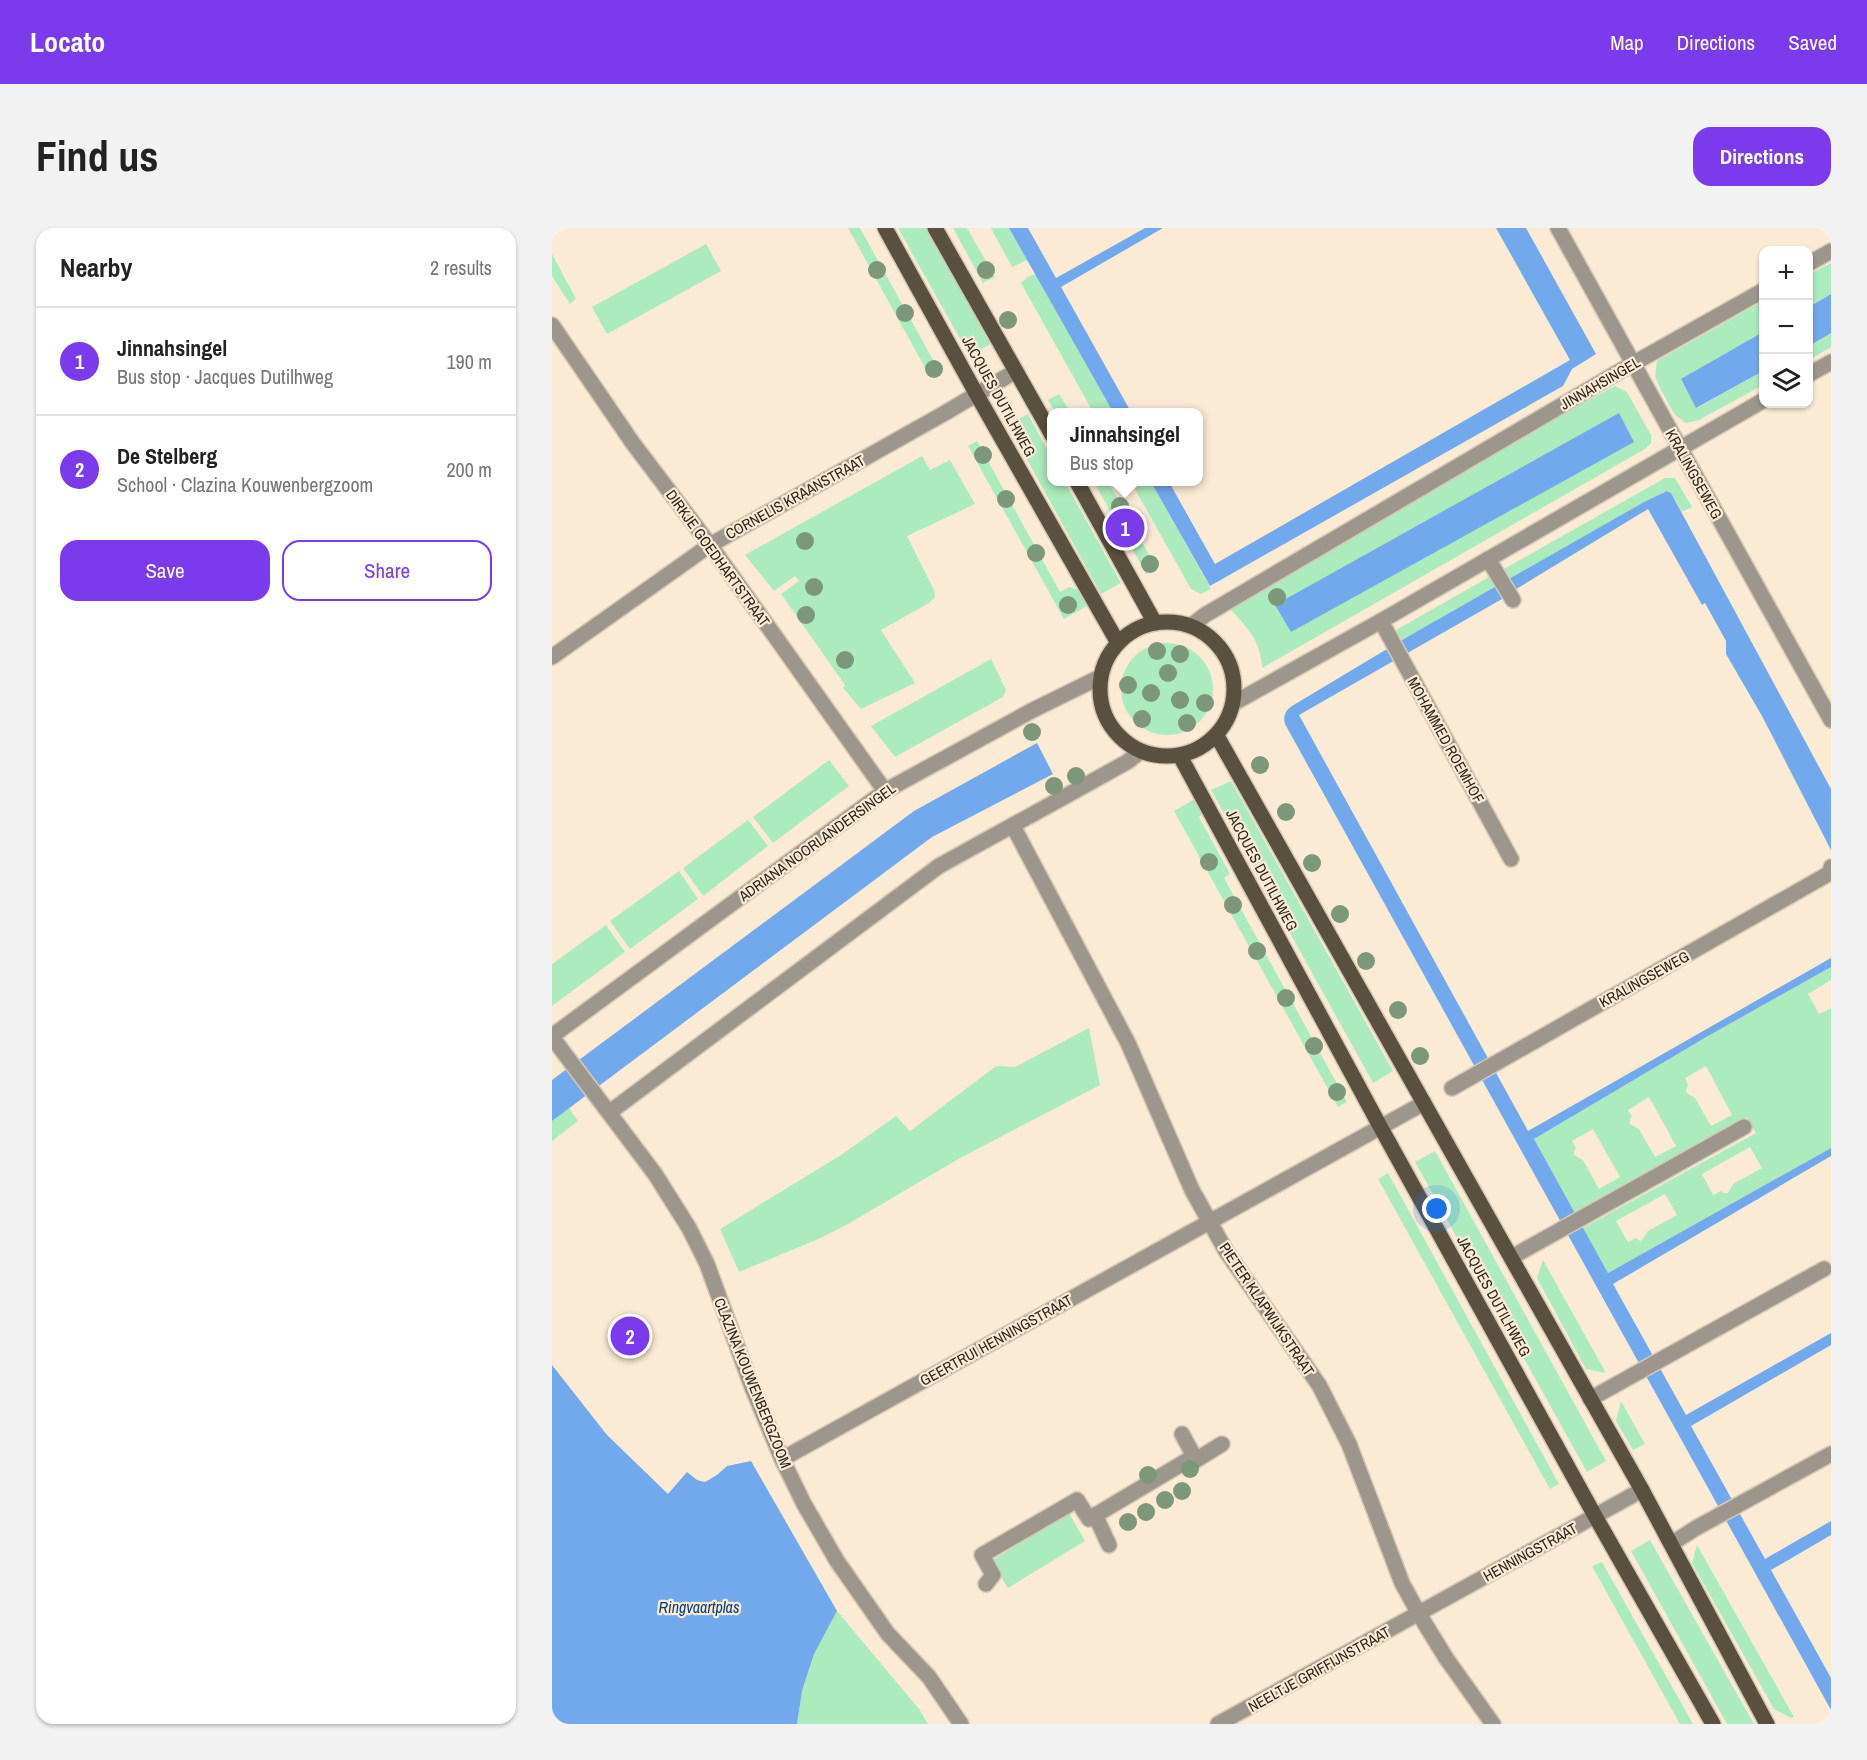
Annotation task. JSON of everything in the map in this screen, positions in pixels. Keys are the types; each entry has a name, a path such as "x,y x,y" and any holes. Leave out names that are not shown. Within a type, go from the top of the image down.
{"main road":[{"name":"JACQUES DUTILHWEG","path":"885,228 1118,643"},
{"name":"JACQUES DUTILHWEG","path":"935,228 1047,426"},
{"path":"1079,486 1155,622"},
{"path":"1155,622 1173,622 1191,626 1212,638 1227,656 1234,679 1234,703 1228,721 1217,736 1200,749 1180,756 1160,757 1140,752 1112,729 1104,713 1100,696 1100,677 1108,656 1118,643 1134,630 1155,622"},
{"name":"JACQUES DUTILHWEG","path":"1217,736 1642,1490 1767,1724"},
{"name":"JACQUES DUTILHWEG","path":"1180,756 1381,1128 1595,1516 1713,1724"}],"street":[{"name":"KRALINGSEWEG","path":"1558,228 1831,720"},
{"path":"1813,262 1831,251"},
{"name":"JINNAHSINGEL","path":"1191,626 1205,615 1633,364 1759,293"},
{"name":"DIRKJE GOEDHARTSTRAAT","path":"552,325 558,347 710,544 885,790"},
{"path":"1813,373 1831,362"},
{"name":"CORNELIS KRAANSTRAAT","path":"552,657 710,544 1016,371"},
{"path":"1234,703 1759,403"},
{"path":"1488,559 1508,593"},
{"name":"MOHAMMED ROEMHOF","path":"1381,621 1511,859"},
{"name":"ADRIANA NOORLANDERSINGEL","path":"552,1036 885,790 1033,710 1100,677"},
{"path":"610,1112 939,866 1127,762 1140,752"},
{"name":"PIETER KLAPWIJKSTRAAT","path":"1013,826 1128,1043 1192,1190 1226,1251 1318,1385 1349,1444 1402,1583 1446,1658 1493,1724"},
{"name":"KRALINGSEWEG","path":"1452,1088 1830,873 1831,867"},
{"name":"CLAZINA KOUWENBERGZOOM","path":"552,1036 655,1174 689,1228 707,1264 752,1387 782,1459 804,1504 837,1561 888,1634 930,1677 961,1724"},
{"path":"1210,1221 1424,1103"},
{"path":"1512,1257 1744,1127"},
{"name":"GEERTRUI HENNINGSTRAAT","path":"782,1459 1210,1221"},
{"path":"1590,1399 1824,1269"},
{"path":"1182,1434 1196,1460"},
{"path":"986,1584 993,1575 982,1555 1066,1504 1077,1500 1089,1519 1188,1460 1196,1460 1222,1444"},
{"path":"1671,1544 1831,1454"},
{"name":"HENNINGSTRAAT","path":"1419,1614 1642,1490"},
{"path":"1095,1515 1109,1545"},
{"name":"NEELTJE GRIFFIJNSTRAAT","path":"1218,1724 1419,1614"}],"green space":[{"path":"848,228 860,228 938,369 929,375"},
{"path":"898,228 926,228 991,344 969,355"},
{"path":"953,228 967,228 995,277 983,283"},
{"path":"991,228 1009,228 1027,260 1012,267"},
{"path":"706,244 721,271 607,334 592,307"},
{"path":"552,254 576,299 570,304 552,276"},
{"path":"1831,263 1831,294 1813,305 1813,300 1813,272"},
{"path":"1035,274 1111,408 1091,408 1021,283"},
{"path":"1759,303 1759,334 1681,380 1697,408 1759,373 1759,387 1699,420 1686,423 1675,415 1661,390 1655,376 1657,361"},
{"path":"1831,333 1831,347 1813,358 1813,344"},
{"path":"1615,386 1627,392 1651,435 1651,443 1645,449 1262,668 1256,641 1228,607 1571,409"},
{"path":"1059,394 1068,408 1053,408 1048,400"},
{"path":"1028,414 1047,450 1047,486 1067,486 1121,583 1101,594 1008,425"},
{"path":"977,441 1060,592 1069,587 1078,590 1087,606 1064,619 968,446"},
{"path":"922,456 930,470 950,460 975,504 907,536 934,590 935,597 929,603 881,630 915,683 861,709 843,688 845,685 781,594 799,581 795,576 774,591 745,555"},
{"path":"1665,478 1675,478 1692,507 1682,512 1671,493 1667,491 1510,580 1504,569"},
{"path":"1096,486 1110,486 1134,528 1123,534"},
{"path":"1133,486 1153,486 1211,589 1201,594 1191,589"},
{"path":"1136,531 1156,568 1146,574 1126,537"},
{"path":"1489,577 1495,588 1402,640 1396,630"},
{"path":"1167,643 1185,646 1200,656 1210,671 1213,689 1210,707 1200,722 1185,732 1167,735 1149,732 1134,722 1124,707 1121,689 1124,671 1134,656 1149,646"},
{"path":"991,659 1006,690 1003,697 895,757 871,726"},
{"path":"829,760 849,786 773,843 753,817"},
{"path":"1231,781 1393,1071 1373,1083 1211,790"},
{"path":"1195,799 1203,814 1199,817 1230,874 1224,878 1347,1102 1338,1107 1174,811"},
{"path":"748,820 768,846 703,896 683,868"},
{"path":"679,871 698,899 630,949 610,921"},
{"path":"606,925 625,952 552,1006 552,964"},
{"path":"1831,967 1831,980 1808,994 1819,1014 1831,1008 1831,1148 1608,1273 1583,1228 1756,1133 1747,1117 1574,1212 1534,1139 1708,1036","holes":["1706,1066 1732,1115 1711,1126 1695,1098 1687,1093 1688,1085 1685,1078","1649,1097 1676,1146 1655,1157 1639,1129 1630,1124 1632,1116 1628,1110","1593,1129 1620,1177 1599,1189 1583,1160 1574,1155 1576,1148 1572,1141","1750,1147 1762,1168 1733,1184 1728,1193 1721,1191 1713,1195 1702,1174","1665,1194 1677,1215 1648,1231 1642,1240 1636,1238 1628,1242 1616,1221"]},
{"path":"1089,1028 1100,1085 960,1158 823,1237 739,1272 720,1229 841,1155 896,1116 910,1131 996,1066 1015,1067"},
{"path":"569,1108 578,1121 552,1141 552,1121"},
{"path":"1435,1151 1606,1461 1587,1472 1415,1162"},
{"path":"1388,1173 1559,1484 1550,1489 1378,1179"},
{"path":"1543,1260 1606,1373 1586,1369 1537,1278"},
{"path":"1621,1401 1645,1444 1633,1450 1616,1421"},
{"path":"1069,1513 1085,1541 1008,1588 991,1561"},
{"path":"1650,1540 1754,1724 1727,1724 1631,1551"},
{"path":"1697,1545 1794,1717 1791,1718 1774,1709 1692,1563"},
{"path":"1602,1562 1693,1724 1680,1724 1592,1566"},
{"path":"837,1611 919,1709 928,1724 797,1724 802,1691 814,1654"}],"water":[{"path":"1009,228 1028,228 1056,278 1145,228 1163,228 1061,287 1129,408 1111,408"},
{"path":"1496,228 1526,228 1596,354 1572,369 1563,386 1210,586 1153,486 1171,486 1215,564 1570,360"},
{"path":"1831,294 1831,333 1813,344 1813,305"},
{"path":"1759,334 1759,373 1696,408 1681,379"},
{"path":"1619,413 1634,442 1291,632 1275,605"},
{"path":"1667,491 1671,493 1831,789 1831,850 1762,716 1726,654 1726,641 1705,603 1702,605 1648,509 1502,599 1299,715 1528,1131 1831,958 1831,967 1708,1036 1534,1139 1608,1273 1831,1148 1831,1156 1613,1284 1686,1415 1831,1333 1831,1345 1691,1426 1765,1559 1831,1521 1831,1535 1771,1570 1831,1678 1831,1710 1284,721 1285,714 1292,706 1402,640"},
{"path":"1037,743 1053,774 932,837 552,1121 552,1080 914,811"},
{"name":"Ringvaartplas","path":"552,1365 607,1435 668,1494 687,1472 697,1480 705,1482 727,1466 751,1461 837,1611 814,1654 802,1691 797,1724 552,1724"}],"place":[{"name":"Jinnahsingel","path":"1125,528"},
{"name":"De Stelberg","path":"630,1336"}]}
